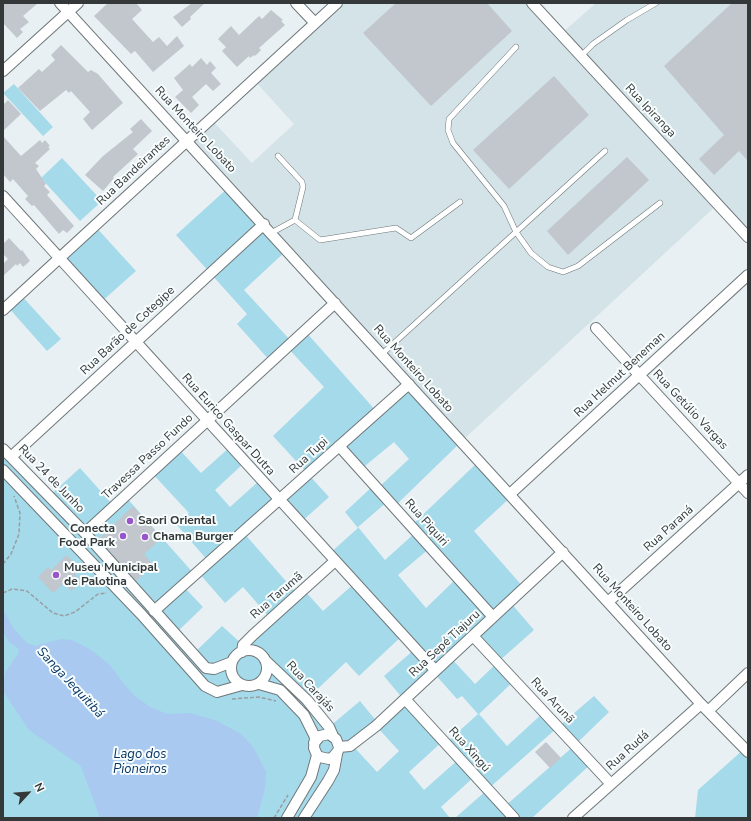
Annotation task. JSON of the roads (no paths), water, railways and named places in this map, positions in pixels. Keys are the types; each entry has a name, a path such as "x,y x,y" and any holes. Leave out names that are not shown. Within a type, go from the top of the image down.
{"street":[{"name":"Rua Monteiro Lobato","path":"60,3 264,224 701,704 748,752"},
{"path":"3,71 78,3"},
{"path":"296,3 315,23"},
{"name":"Rua Bandeirantes","path":"3,310 186,140 337,3"},
{"name":"Rua Ipiranga","path":"532,3 748,237"},
{"name":"Rua Eurico Gaspar Dutra","path":"3,196 136,341 206,421 436,670"},
{"name":"Rua Barão de Cotegipe","path":"11,457 264,224"},
{"name":"Rua Helmut Beneman","path":"510,494 748,274"},
{"name":"Travessa Passo Fundo","path":"85,533 335,303"},
{"name":"Rua Getúlio Vargas","path":"596,328 748,493"},
{"name":"Rua Tupi","path":"154,611 409,384"},
{"name":"Rua Piquiri","path":"339,446 493,617"},
{"name":"Rua 24 de Junho","path":"3,449 85,533 154,611 210,670 232,662"},
{"path":"3,470 141,614 205,686 218,692 242,685 254,686 259,684 266,675 267,670 261,656 252,643 253,635"},
{"name":"Rua Paraná","path":"608,602 748,475"},
{"name":"Rua Sepé Tiajuru","path":"338,750 350,746 356,742 405,699 563,552"},
{"name":"Rua Tarumã","path":"242,652 243,646 253,635 335,561"},
{"name":"Rua Arunã","path":"473,636 611,784"},
{"path":"242,685 233,675 232,662 242,652 248,650 261,656"},
{"name":"Rua Carajás","path":"261,656 307,700 329,727 333,736"},
{"path":"708,711 748,673"},
{"path":"259,684 280,690 296,706 309,723 315,737 314,743 317,755 311,777 287,818"},
{"name":"Rua Xingú","path":"405,699 514,818"},
{"name":"Rua Rudá","path":"573,818 701,704"},
{"path":"304,818 334,770 338,750 333,736 324,734 314,743"},
{"path":"317,755 320,758 329,759 338,750"}],"lane":[{"path":"581,56 593,44 627,20 656,3"},
{"path":"516,47 449,119 448,130 453,143 504,206 516,232 531,253 548,267 564,272 578,266 660,203"},
{"path":"382,354 605,151"},
{"path":"271,233 294,220 303,187 302,182 278,156"},
{"path":"294,220 320,240 396,228 411,238 460,202"}],"water":[{"name":"Lago dos Pioneiros","path":"3,610 14,629 27,643 35,646 61,639 72,640 91,650 110,665 135,696 150,707 167,714 191,713 217,721 241,734 254,748 266,772 265,788 257,818 100,818 81,766 29,730 3,691 5,673 18,654 19,649 9,642 3,632"}],"place":[{"name":"Saori Oriental","path":"130,521"},
{"name":"Conecta Food Park","path":"123,536"},
{"name":"Chama Burger","path":"145,537"},
{"name":"Museu Municipal de Palotina","path":"56,575"}],"water label":[{"name":"Sanga Jequitibá","path":"70,683"}]}
